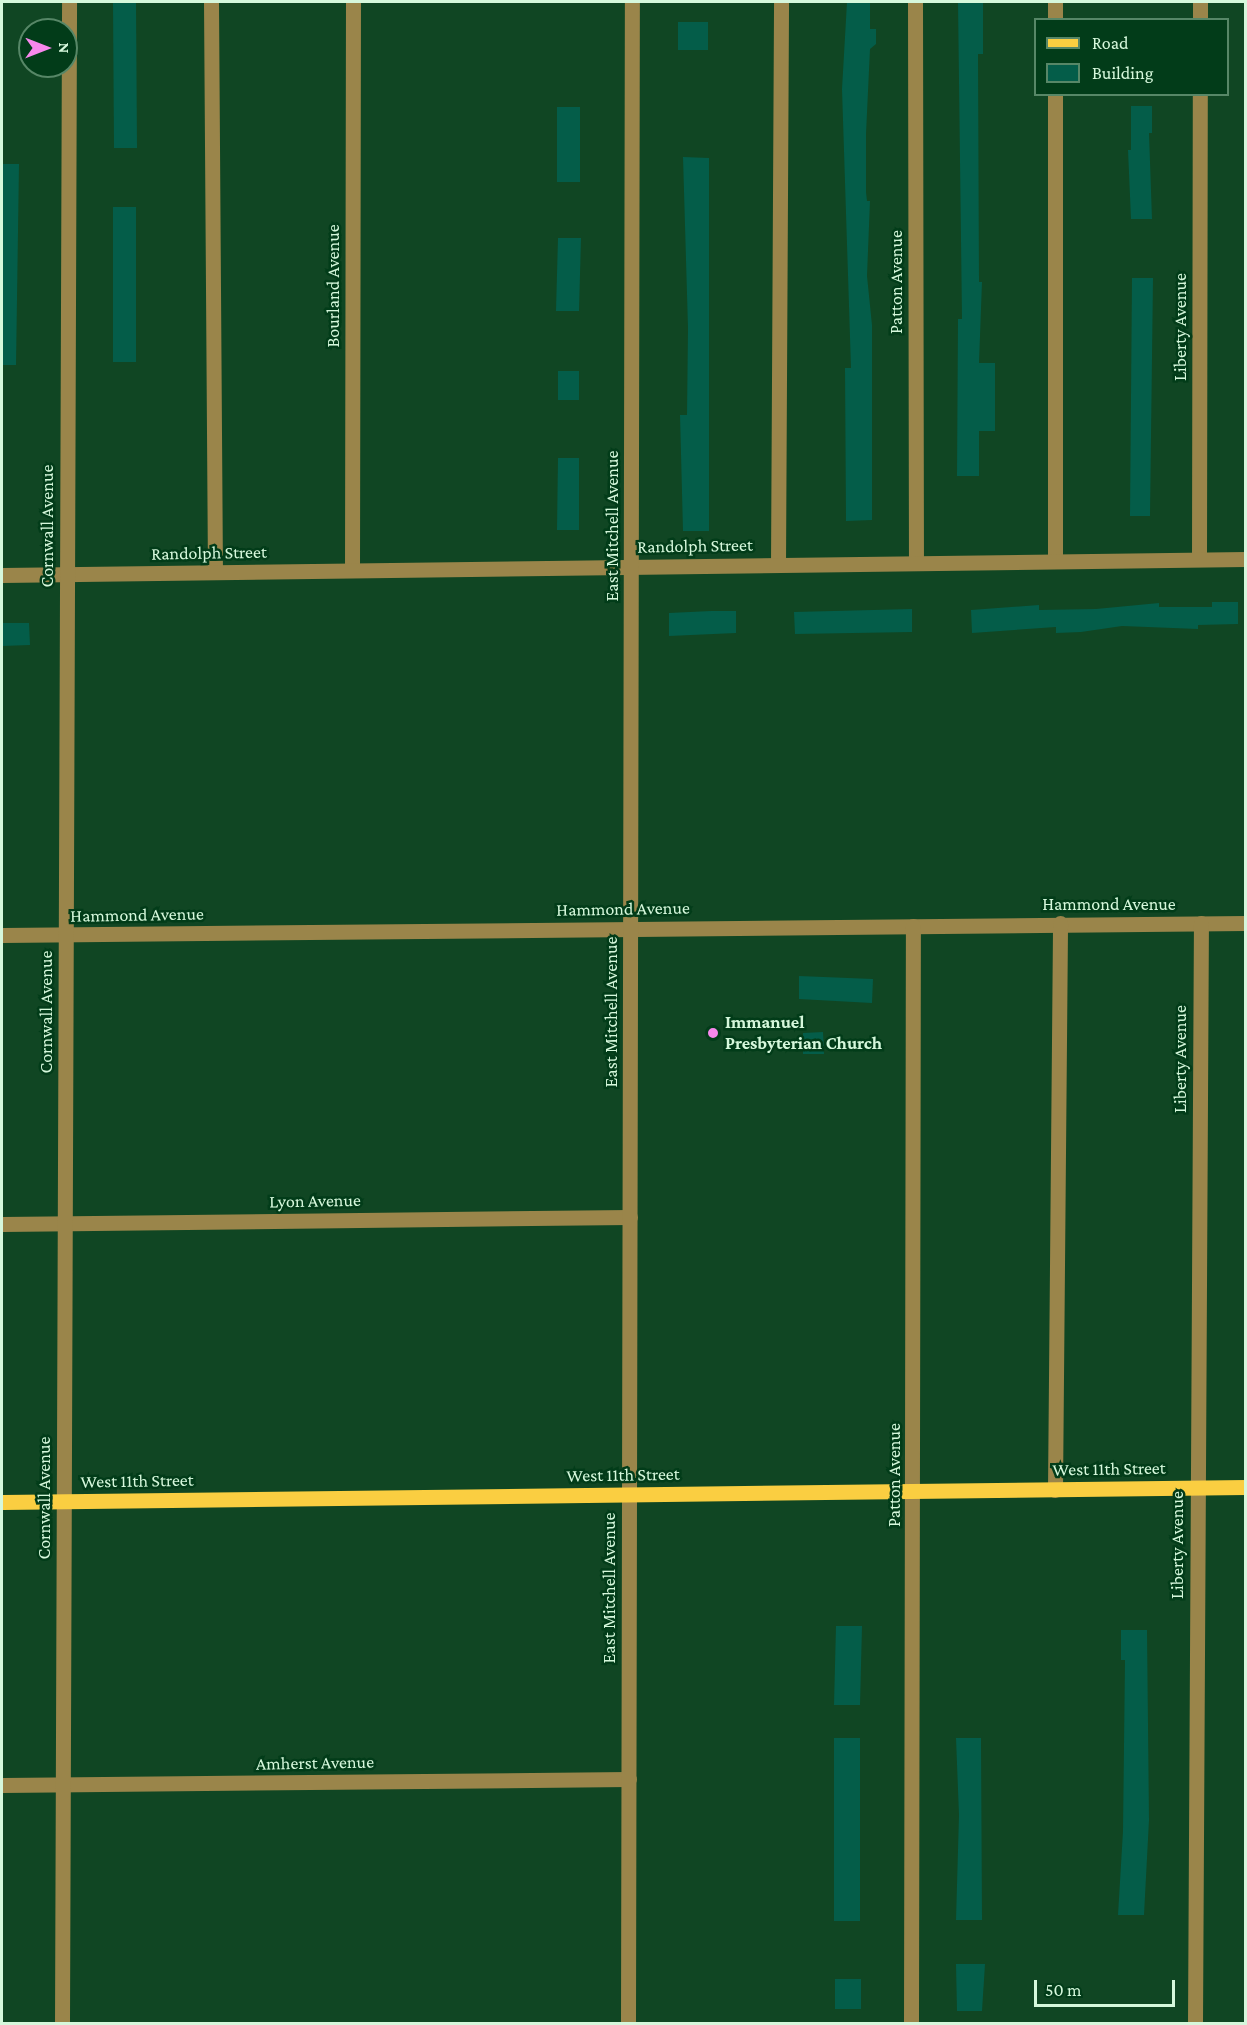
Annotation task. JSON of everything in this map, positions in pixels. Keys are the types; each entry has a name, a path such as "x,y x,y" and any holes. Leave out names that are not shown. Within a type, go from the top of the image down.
{"main road":[{"name":"West 11th Street","path":"2,1502 1245,1487"}],"street":[{"name":"Cornwall Avenue","path":"62,2024 69,2"},
{"path":"211,2 215,572"},
{"name":"Bourland Avenue","path":"352,2 352,570"},
{"name":"East Mitchell Avenue","path":"628,2024 632,2"},
{"path":"778,565 781,2"},
{"name":"Patton Avenue","path":"915,2 916,563"},
{"path":"1055,2 1055,18"},
{"path":"1200,2 1200,18"},
{"path":"1055,96 1055,561"},
{"name":"Liberty Avenue","path":"1199,559 1200,96"},
{"name":"Randolph Street","path":"2,575 1245,559"},
{"path":"1055,1490 1060,923"},
{"name":"Liberty Avenue","path":"1195,2024 1196,1487 1201,923"},
{"name":"Hammond Avenue","path":"2,935 1245,923"},
{"name":"Patton Avenue","path":"911,2024 914,1492 913,926"},
{"name":"Lyon Avenue","path":"2,1224 630,1217"},
{"name":"Amherst Avenue","path":"2,1785 628,1779"}],"building":[{"path":"113,2 136,2 137,148 114,148"},
{"path":"847,2 870,2 870,29 876,29 876,44 870,49 866,134 866,192 867,201 870,201 867,276 872,325 872,520 846,521 845,368 851,368 842,89"},
{"path":"958,2 983,2 983,54 978,54 979,282 982,282 979,363 995,363 995,431 979,431 979,476 957,476 958,319 962,319"},
{"path":"678,22 708,22 708,50 678,50"},
{"path":"1131,106 1152,106 1152,133 1149,133 1152,219 1131,219 1128,150 1131,150"},
{"path":"557,107 580,107 580,182 557,182"},
{"path":"683,157 709,158 709,531 683,531 680,415 687,415 688,328"},
{"path":"2,164 19,164 16,365 2,365"},
{"path":"113,207 136,207 136,362 113,362"},
{"path":"558,238 581,238 579,311 556,311"},
{"path":"1132,278 1153,278 1150,516 1130,516"},
{"path":"558,371 579,371 579,400 558,400"},
{"path":"558,458 579,458 579,530 557,530"},
{"path":"1212,602 1238,602 1238,624 1198,625 1198,629 1122,626 1056,633 1056,627 972,633 971,610 1039,605 1039,610 1096,609 1159,603 1159,607 1212,607"},
{"path":"912,609 912,632 795,634 794,612"},
{"path":"736,611 736,633 669,636 669,613"},
{"path":"2,623 29,623 30,645 2,646"},
{"path":"799,976 873,979 872,1003 799,999"},
{"path":"823,1032 824,1054 803,1054 803,1033"},
{"path":"836,1626 862,1626 860,1705 834,1705"},
{"path":"1121,1630 1147,1630 1149,1820 1144,1915 1118,1915 1123,1831 1125,1660 1121,1660"},
{"path":"834,1738 860,1738 860,1921 834,1921"},
{"path":"956,1738 981,1738 982,1920 956,1920 959,1815"},
{"path":"956,1964 985,1964 982,2011 957,2011"},
{"path":"835,1979 861,1979 861,2009 835,2009"}],"place":[{"name":"Immanuel Presbyterian Church","path":"713,1033"}]}
